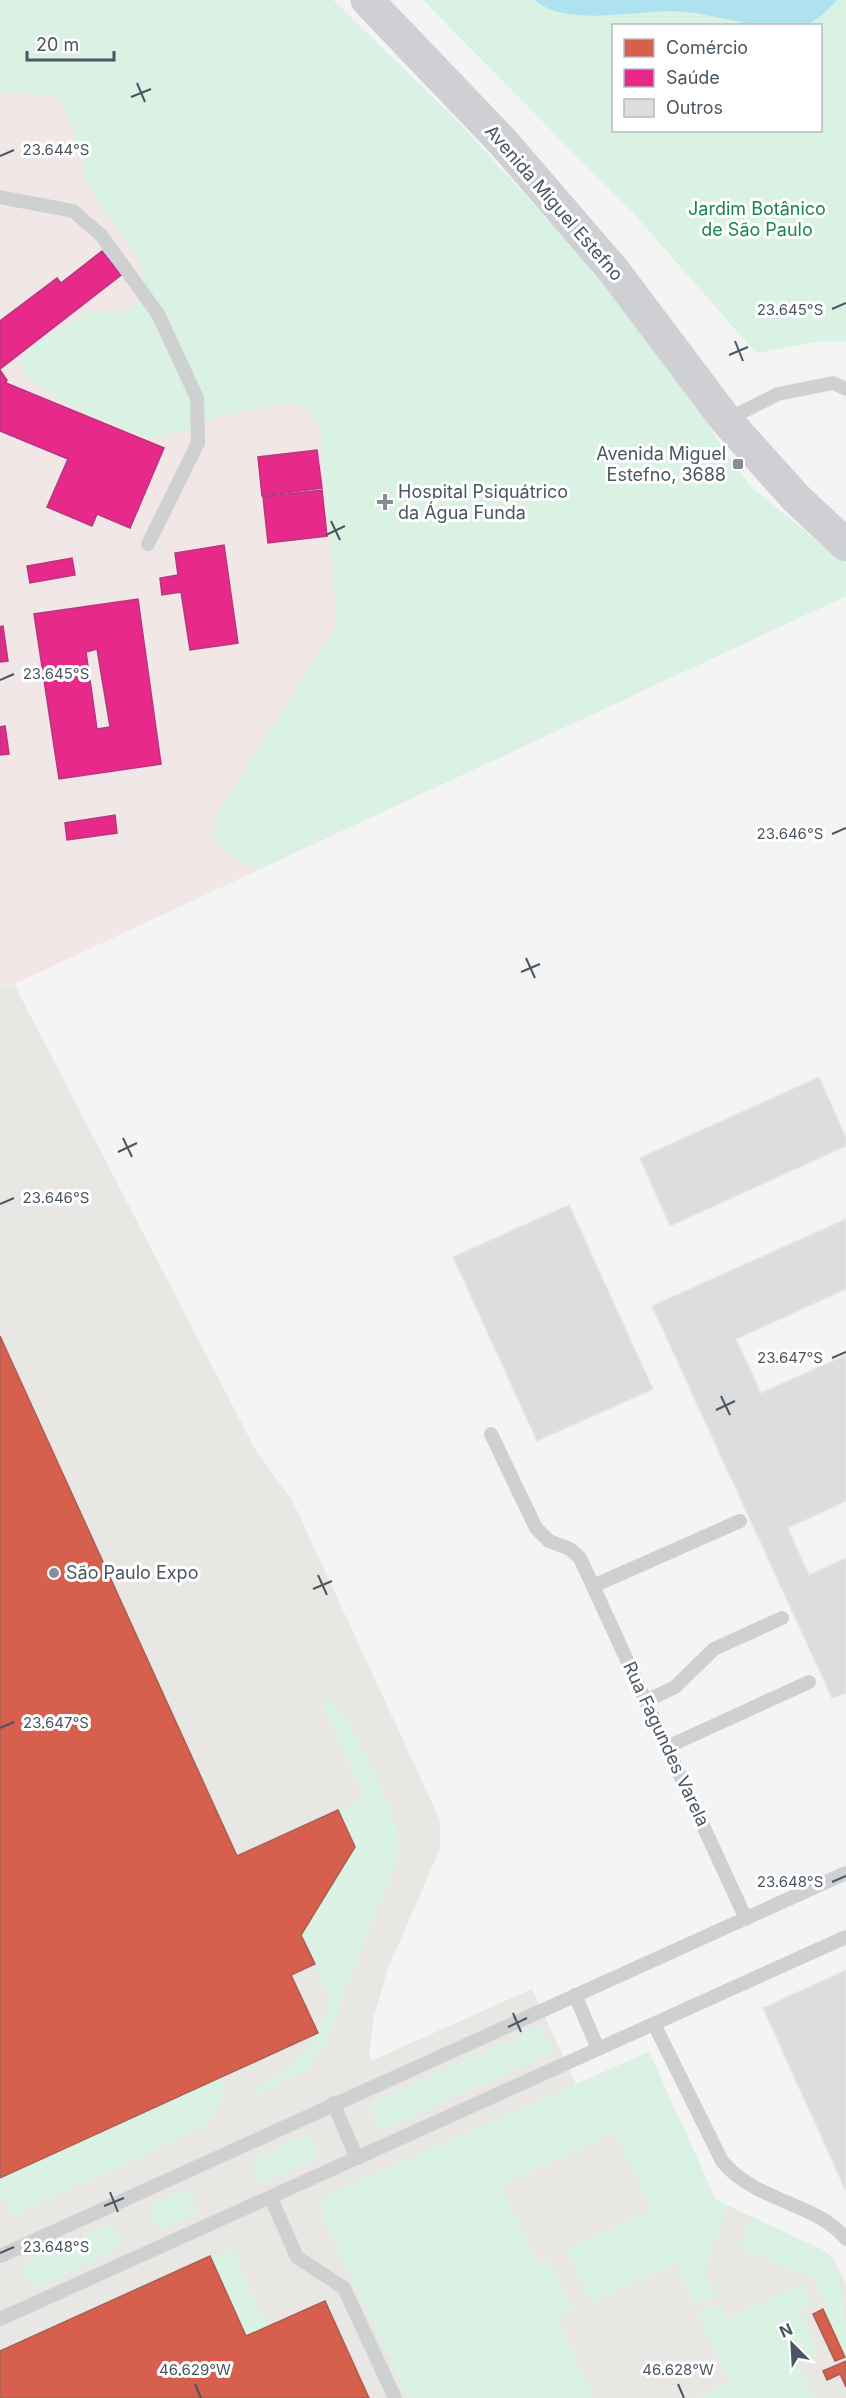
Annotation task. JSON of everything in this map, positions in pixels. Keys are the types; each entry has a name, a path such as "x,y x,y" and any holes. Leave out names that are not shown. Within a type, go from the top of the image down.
{"main road":[{"name":"Avenida Miguel Estefno","path":"367,0 502,141 588,240 726,420 796,498 846,545"}],"lane":[{"path":"0,197 72,212 101,235 158,314 196,398 198,443 148,544"},
{"path":"726,420 778,394 833,384 846,389"},
{"name":"Rua Fagundes Varela","path":"491,1434 536,1528 549,1541 576,1552 585,1569 746,1918"},
{"path":"593,1586 740,1521"},
{"path":"646,1701 675,1687 714,1649 782,1618"},
{"path":"667,1747 809,1682"},
{"path":"0,2256 333,2103 846,1874"},
{"path":"0,2319 846,1937"},
{"path":"574,1995 598,2049"},
{"path":"654,2024 722,2161 733,2175 748,2185 835,2227 846,2239"},
{"path":"333,2103 357,2158"},
{"path":"271,2198 297,2257 344,2288 395,2398"}],"shaded area":[{"name":"Hospital Psiquátrico da Água Funda","path":"0,0 333,0 459,123 629,309 696,401 718,441 750,486 846,565 846,596 14,984 0,986"},
{"name":"São Paulo Expo","path":"14,984 255,1449 293,1502 440,1820 440,1849 388,1968 374,2016 369,2055 371,2061 532,1989 576,2084 649,2052 716,2200 825,2251 833,2258 846,2285 846,2398 0,2398 0,986"}],"green space":[{"name":"Hospital Psiquátrico da Água Funda","path":"0,0 333,0 459,123 629,309 696,401 718,441 750,486 846,565 846,596 259,869 229,856 214,837 220,808 332,634 337,615 320,428 312,411 289,402 219,417 186,430 147,438 74,407 26,378 21,364 25,354 42,340 90,312 120,312 137,304 146,287 137,256 88,184 63,104 54,96 0,92"},
{"name":"Jardim Botânico de São Paulo","path":"423,0 846,0 846,341 821,341 756,353 634,214"},
{"path":"328,1700 346,1719 377,1777 396,1825 398,1857 323,2048 308,2069 255,2095 252,2090 280,2074 311,2043 319,2030 330,2000 301,1935 355,1847 338,1810 364,1798 323,1704"},
{"path":"540,2026 553,2053 381,2130 378,2129 369,2106 371,2103"},
{"path":"649,2052 716,2200 728,2205 704,2271 715,2296 694,2305 676,2264 591,2302 567,2249 651,2210 616,2133 501,2185 536,2262 547,2258 573,2310 557,2318 594,2398 408,2398 324,2220 322,2200 325,2196"},
{"path":"223,2076 224,2085 219,2106 199,2129 17,2214 9,2212 0,2193 0,2178"},
{"path":"304,2135 312,2139 319,2155 317,2159 265,2183 259,2182 253,2170 254,2158"},
{"path":"188,2188 198,2213 161,2229 155,2225 150,2216 151,2205"},
{"path":"751,2217 825,2251 832,2261 841,2286 846,2331 846,2359 823,2309 827,2307 813,2278 740,2248"},
{"path":"110,2224 119,2236 118,2250 33,2289 21,2264"},
{"path":"232,2248 267,2327 246,2336 211,2258"},
{"path":"802,2285 811,2304 799,2310 818,2353 798,2362 815,2398 696,2398 729,2383 697,2312 719,2304 726,2319"}],"water":[{"path":"534,0 837,0 821,16 806,24 752,24 687,12 587,16 549,9"}],"building: Comércio":[{"name":"São Paulo Expo","path":"0,1336 237,1856 338,1810 355,1847 301,1935 315,1964 291,1975 318,2033 0,2178"},
{"path":"210,2256 246,2336 325,2301 369,2398 0,2398 0,2351"},
{"path":"823,2309 845,2357 835,2361 813,2314"},
{"path":"846,2361 846,2387 840,2374 827,2380 823,2371"}],"building: Saúde":[{"path":"102,251 121,275 0,369 0,321 57,278 61,283"},
{"path":"0,370 7,380 6,383 164,448 130,528 97,514 92,526 47,507 68,459 0,431"},
{"path":"317,450 322,488 262,496 258,457"},
{"path":"322,490 327,536 268,543 263,497"},
{"path":"224,545 238,643 190,650 181,592 162,595 160,578 178,575 175,553"},
{"path":"72,558 75,575 30,583 27,566"},
{"path":"138,599 161,764 59,779 34,614","holes":["97,649 110,727 97,729 86,652"]},
{"path":"3,626 8,661 0,662 0,627"},
{"path":"5,726 9,754 0,755 0,727"},
{"path":"115,815 117,833 67,840 65,823"}],"building: Outros":[{"path":"819,1077 846,1138 846,1146 670,1226 640,1158"},
{"path":"569,1205 653,1389 537,1441 453,1257"},
{"path":"846,1219 846,1289 736,1339 761,1393 846,1355 846,1501 788,1528 809,1575 846,1558 846,1693 832,1698 652,1306"},
{"path":"846,1970 846,2191 763,2008"}],"place":[{"name":"Avenida Miguel Estefno, 3688","path":"738,464"},
{"name":"Hospital Psiquátrico da Água Funda","path":"385,502"},
{"name":"São Paulo Expo","path":"54,1573"}]}
